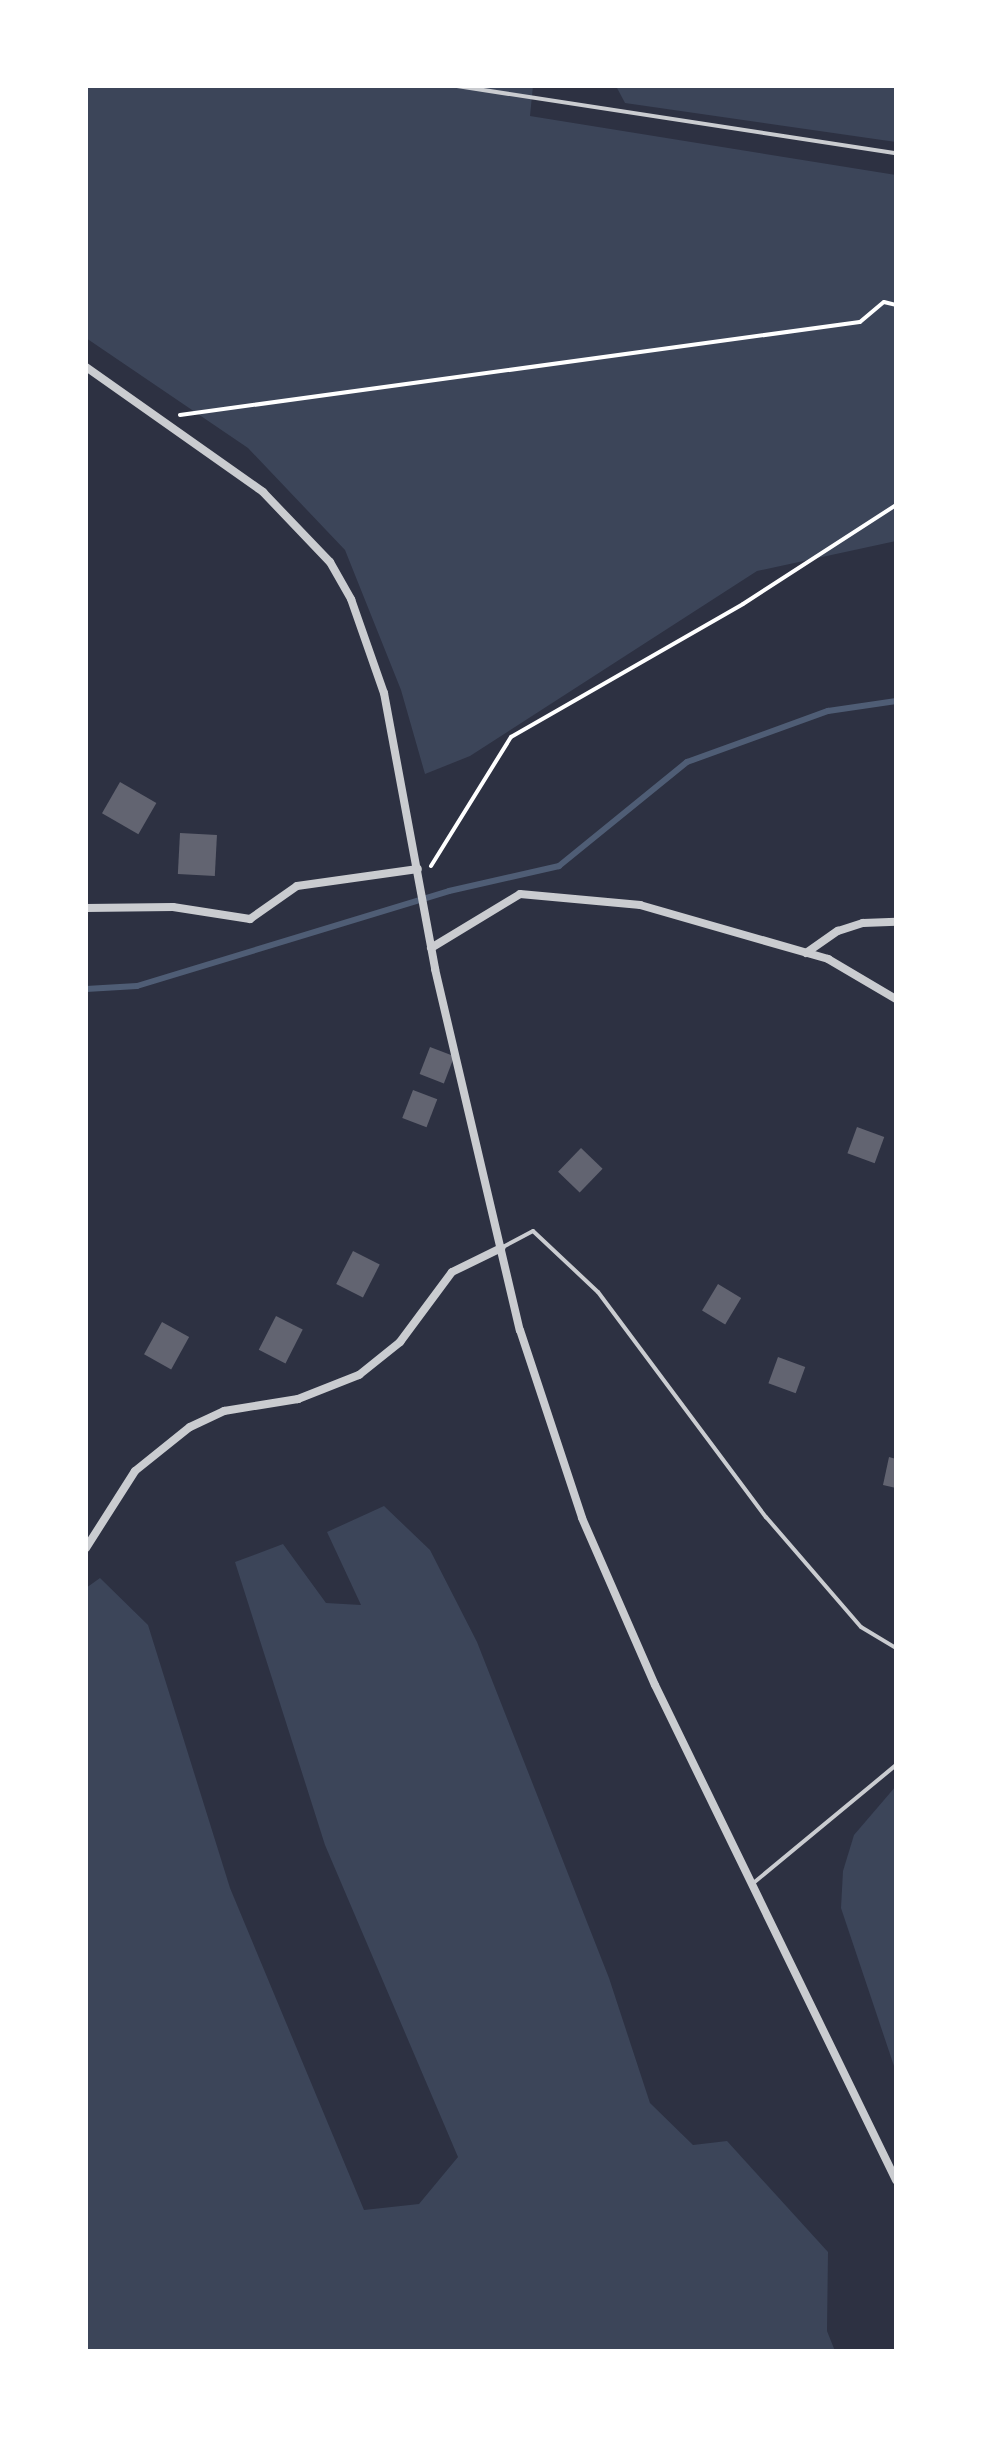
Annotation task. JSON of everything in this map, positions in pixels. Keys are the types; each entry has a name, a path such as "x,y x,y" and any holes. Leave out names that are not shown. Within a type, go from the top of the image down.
{"street":[{"path":"86,367 263,492 330,562 351,599 384,693 430,945 520,1330 582,1518 655,1685 896,2180"},
{"path":"86,908 173,907 250,919 297,886 418,869"},
{"path":"430,945 520,894 640,905 828,959 896,999"},
{"path":"806,953 838,931 863,923 896,922"},
{"path":"86,1548 135,1471 190,1427 224,1411 298,1399 359,1375 400,1342 452,1272 501,1248"}],"lane":[{"path":"457,86 896,153"},
{"path":"501,1248 533,1231 598,1292 766,1517 861,1627 896,1648"},
{"path":"751,1886 895,1764 896,1756"}],"path":[{"path":"160,418 860,322 884,302 896,305"},
{"path":"421,884 511,737 743,604 896,505"}],"shaded area":[{"path":"86,86 533,86 530,116 896,175 896,541 757,571 470,756 425,774 401,690 345,550 248,448 86,338"},
{"path":"616,86 896,86 896,142 625,103"},
{"path":"384,1506 430,1550 477,1642 609,1978 650,2103 693,2145 727,2141 828,2252 827,2331 835,2351 86,2351 86,1588 100,1578 148,1625 230,1888 364,2210 419,2204 458,2157 325,1845 235,1562 283,1544 326,1603 361,1605 327,1532"},
{"path":"896,1786 896,2072 841,1908 843,1871 854,1835"}],"building":[{"path":"120,782 156,803 138,834 102,813"},
{"path":"180,833 217,835 215,876 178,874"},
{"path":"430,1047 454,1056 444,1083 420,1074"},
{"path":"413,1090 437,1099 427,1127 402,1118"},
{"path":"857,1127 884,1137 875,1163 847,1153"},
{"path":"581,1148 603,1169 580,1193 558,1172"},
{"path":"353,1251 380,1265 363,1298 336,1284"},
{"path":"718,1284 741,1298 725,1324 702,1311"},
{"path":"276,1316 303,1330 285,1363 259,1350"},
{"path":"162,1322 189,1337 171,1369 144,1354"},
{"path":"778,1357 805,1367 796,1393 768,1383"},
{"path":"889,1457 896,1459 896,1488 883,1485"}],"waterway":[{"path":"86,989 137,986 449,891 559,866 687,762 828,711 896,701"}]}
